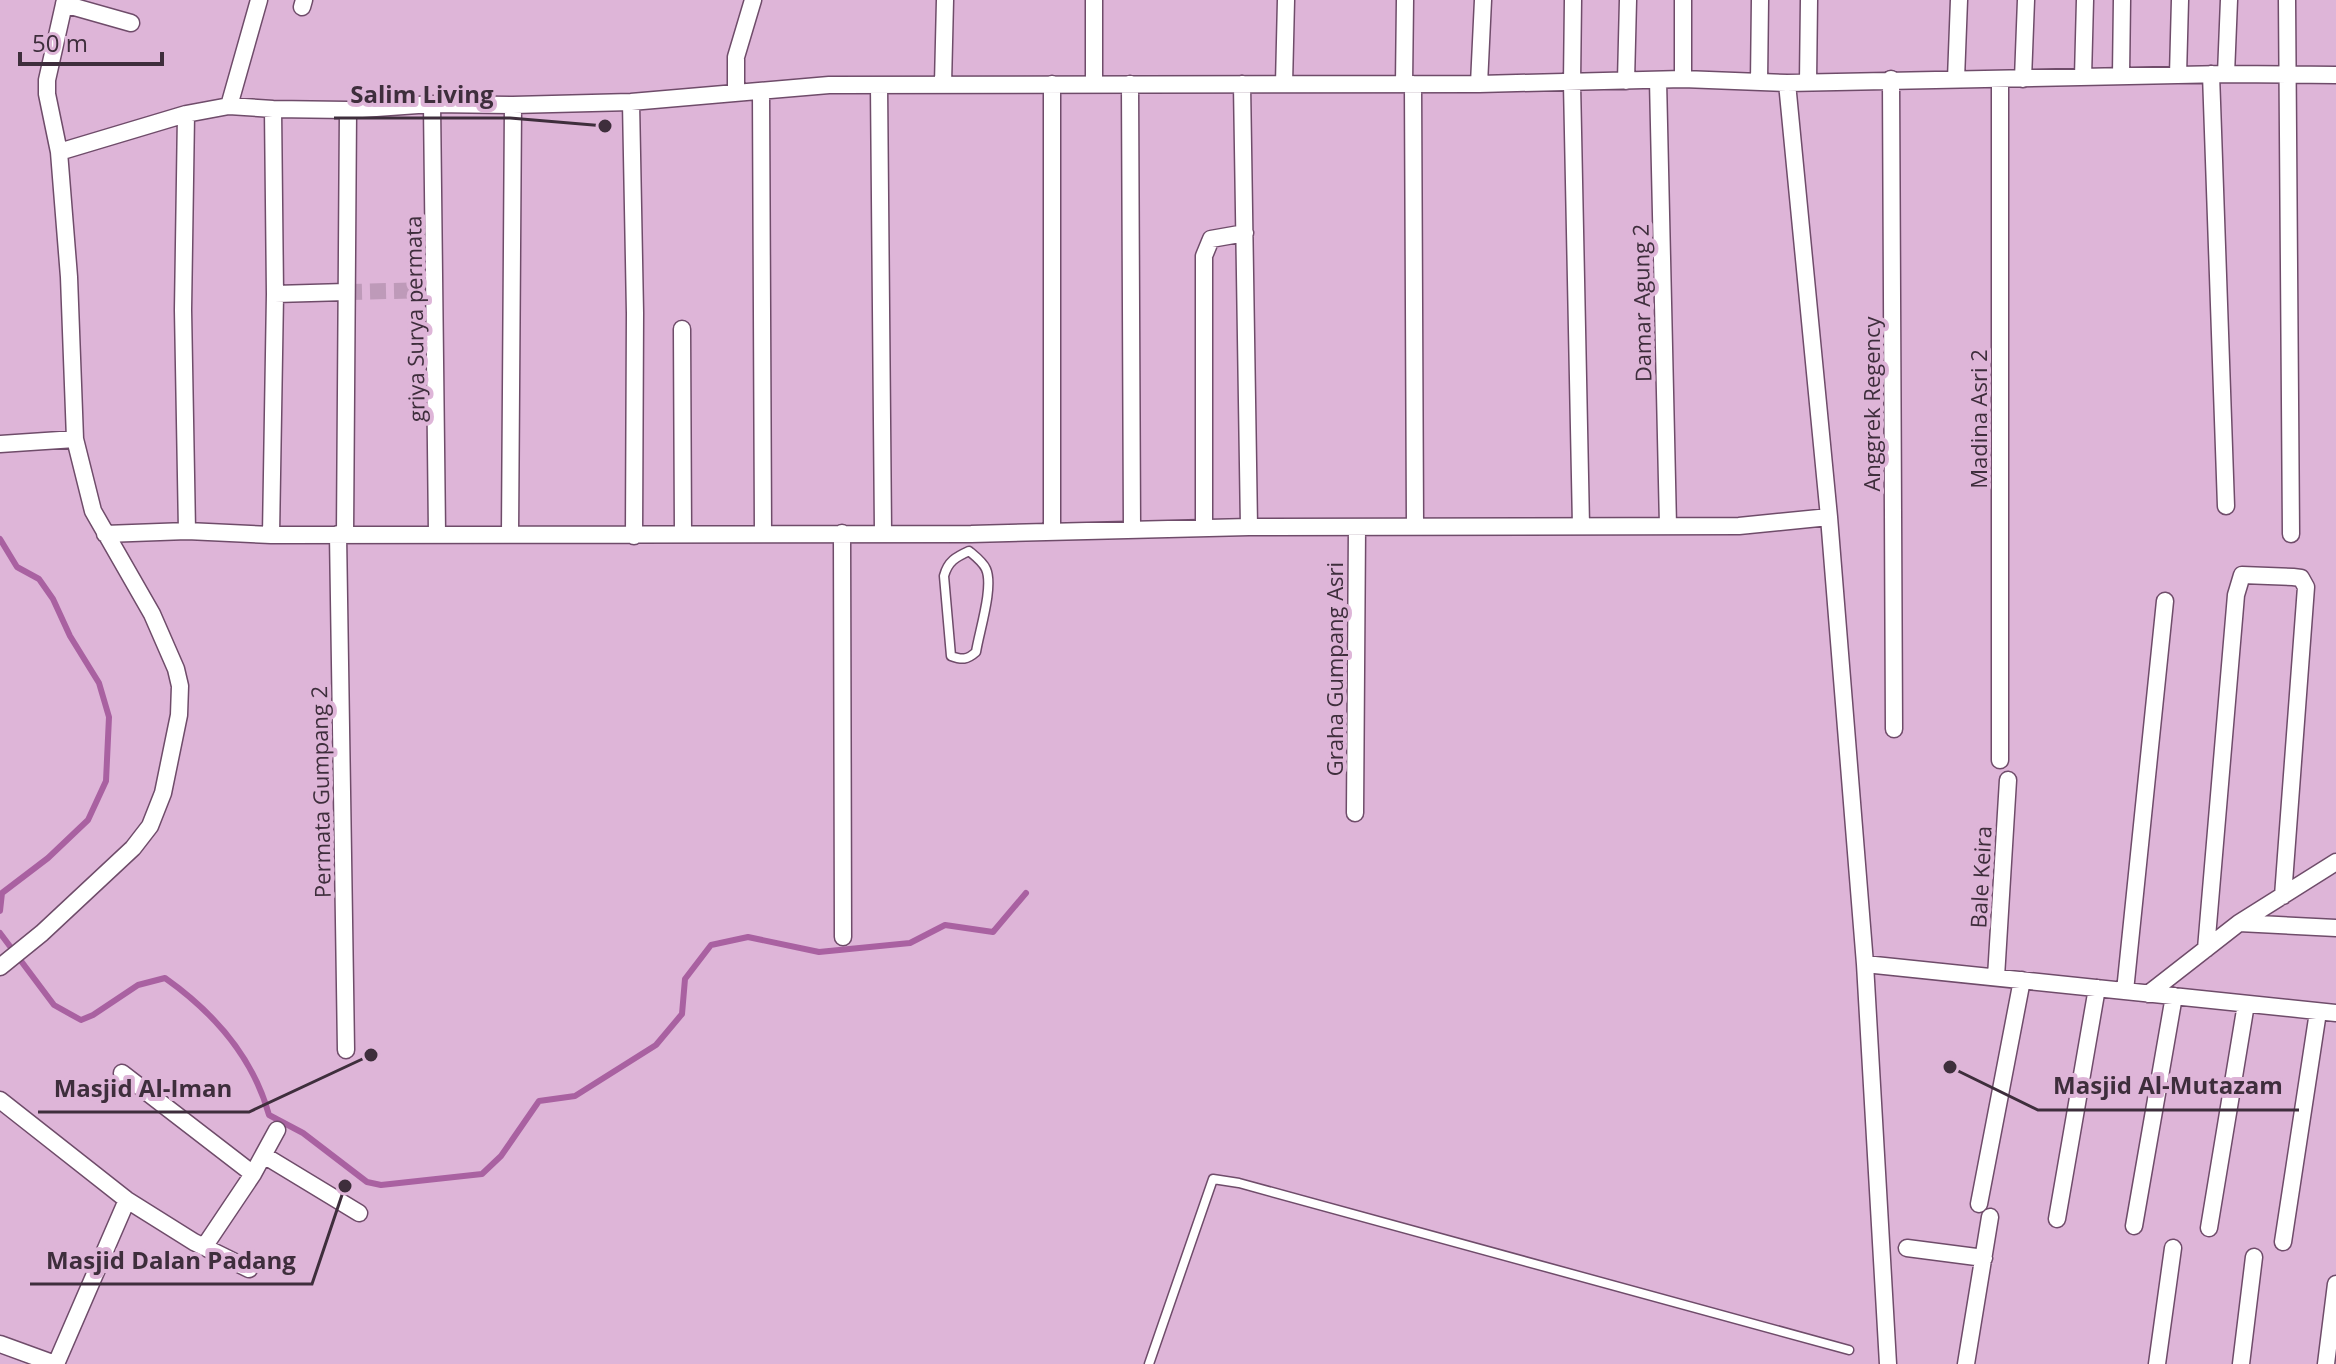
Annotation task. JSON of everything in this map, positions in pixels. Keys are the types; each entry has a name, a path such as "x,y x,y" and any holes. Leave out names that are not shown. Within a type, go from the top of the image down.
{"street":[{"path":"229,106 259,0"},
{"path":"736,93 736,57 753,0"},
{"path":"943,84 945,0"},
{"path":"1094,0 1094,84"},
{"path":"1284,84 1286,0"},
{"path":"1405,0 1409,84 1415,526"},
{"path":"1479,84 1483,0"},
{"path":"1573,0 1581,526"},
{"path":"1626,81 1628,0"},
{"path":"1683,0 1683,79"},
{"path":"1759,82 1760,0"},
{"path":"1808,82 1809,0"},
{"path":"1956,79 1959,0"},
{"path":"2023,79 2026,0"},
{"path":"2083,77 2085,0"},
{"path":"2121,75 2122,0"},
{"path":"2178,75 2180,0"},
{"path":"2226,506 2219,74 2229,0"},
{"path":"2287,0 2291,534"},
{"path":"2,962 42,933 133,848 150,826 163,793 179,715 180,686 169,649 93,511 75,439 69,277 60,197 59,152 47,94 47,80 65,2 131,23"},
{"path":"59,152 186,114 229,106 348,110 432,104 631,102 829,85 1479,84 1683,79 1787,83 2121,75 2336,75"},
{"name":"Anggrek Regency","path":"1891,79 1894,729"},
{"name":"Madina Asri 2","path":"2000,79 2000,760"},
{"name":"Damar Agung 2","path":"1658,80 1668,526"},
{"path":"1787,83 1829,517 1865,964 1888,1364"},
{"path":"1052,84 1052,530"},
{"path":"1130,84 1132,529"},
{"path":"1242,84 1249,527"},
{"path":"879,85 883,532"},
{"path":"761,91 763,534"},
{"path":"631,102 635,313 634,536"},
{"name":"griya Surya permata","path":"432,104 437,533"},
{"path":"510,534 513,105"},
{"path":"271,535 275,294 273,109"},
{"name":"Permata Gumpang 2","path":"346,1050 342,534 348,110"},
{"path":"186,114 183,310 187,531"},
{"path":"1204,528 1204,256 1211,239 1245,233"},
{"path":"275,294 346,292"},
{"path":"682,329 683,534"},
{"path":"2,444 75,439"},
{"path":"105,534 187,531 271,535 437,533 634,536 883,532 970,542 1052,530 1739,526 1829,517"},
{"name":"Graha Gumpang Asri","path":"1355,813 1357,527"},
{"path":"842,533 843,937"},
{"path":"2206,949 2236,595 2242,575 2301,578 2306,587 2283,896"},
{"path":"2125,991 2165,601"},
{"name":"Bale Keira","path":"1996,977 2008,780"},
{"path":"2148,994 2239,923 2336,862"},
{"path":"2239,923 2336,928"},
{"path":"1865,964 2336,1013"},
{"path":"1979,1204 2022,980"},
{"path":"2057,1219 2097,988"},
{"path":"2134,1226 2174,996"},
{"path":"2209,1228 2246,1004"},
{"path":"2283,1242 2318,1012"},
{"path":"122,1073 253,1174"},
{"path":"0,1100 127,1200 204,1247 249,1269"},
{"path":"204,1247 265,1156 277,1130"},
{"path":"265,1156 359,1213"},
{"path":"0,1344 55,1364 127,1200"},
{"path":"1966,1364 1990,1217"},
{"path":"1907,1248 1984,1258"},
{"path":"2157,1364 2173,1248"},
{"path":"2241,1364 2254,1257"},
{"path":"2326,1364 2336,1284"}],"lane":[{"path":"970,542 985,566 988,588 976,652 969,658 960,659 951,656 944,576 947,566 970,542"},
{"path":"1149,1364 1213,1179 1239,1183 1849,1350"}],"waterway":[{"path":"0,539 17,567 39,579 53,599 70,636 99,683 109,717 106,781 88,820 48,858 2,893 0,911"},
{"path":"0,933 54,1005 81,1020 138,985 165,978 215,1021 242,1055 269,1115 303,1133 367,1182 381,1185 482,1174 501,1156 539,1101 575,1096 656,1045 682,1014 685,979 711,945 748,937 819,952 910,943 945,925 993,932 1026,893"}],"tunnel":[{"path":"346,292 435,290"}],"place":[{"name":"Salim Living","path":"605,126"},
{"name":"Masjid Al-Iman","path":"371,1055"},
{"name":"Masjid Al-Mutazam","path":"1950,1067"},
{"name":"Masjid Dalan Padang","path":"345,1186"}]}
